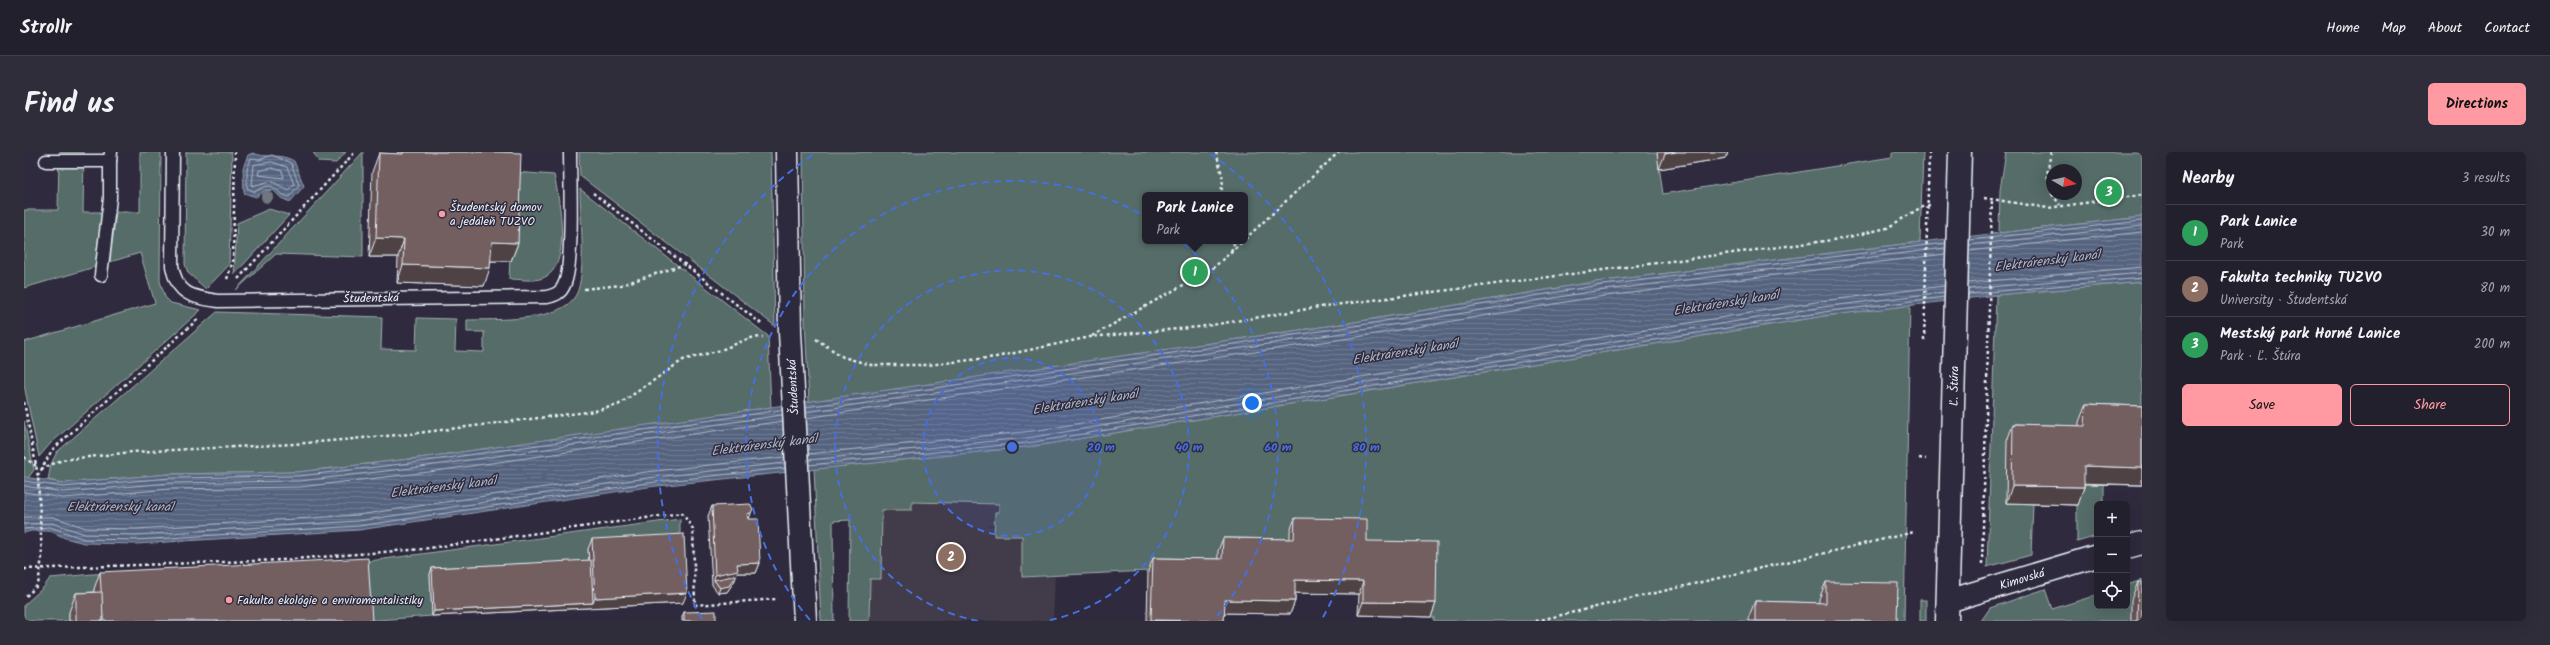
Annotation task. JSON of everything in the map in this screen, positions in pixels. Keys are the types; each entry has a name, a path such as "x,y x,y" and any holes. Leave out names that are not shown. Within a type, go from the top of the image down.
{"street":[{"name":"Študentská","path":"787,152 792,356 805,621"},
{"name":"Ľ. Štúra","path":"1947,611 1960,152"},
{"path":"2130,546 2142,543"},
{"name":"Kimovská","path":"1947,611 2094,557"}],"lane":[{"name":"Študentská","path":"173,152 172,266 174,280 181,289 188,294 218,301 547,297 557,294 564,286"},
{"path":"564,286 569,265 570,152"},
{"path":"46,161 110,156 110,198 101,275"}],"path":[{"path":"218,301 233,261 235,152"},
{"path":"1216,152 1223,179 1221,192"},
{"path":"1248,236 1339,152"},
{"path":"1924,341 1929,152"},
{"path":"2049,164 2051,152"},
{"path":"570,176 766,327"},
{"path":"2048,208 2060,205 2142,195"},
{"path":"1982,568 1992,198"},
{"path":"2056,200 2060,205"},
{"path":"826,345 843,357 871,365 928,365 996,357 1090,337 1200,327 1327,306 1864,235"},
{"path":"1230,253 1234,244"},
{"path":"1090,337 1212,269 1240,244"},
{"path":"564,286 578,289 614,286 686,264"},
{"path":"41,469 62,460 132,452 295,444 409,434 595,411 618,405 684,360 721,350 750,338 768,338"},
{"path":"24,402 37,466 42,542 42,570 38,584 24,598"},
{"path":"24,457 37,466"},
{"path":"1980,462 1985,462"},
{"path":"24,569 42,570 281,560 422,549 682,512 693,529 695,604 783,598"},
{"path":"1536,621 1914,532"}],"shaded area":[{"path":"912,502 1000,504 999,512 995,512 995,525 985,526 995,526 994,536 1022,536 1022,577 1055,577 1053,621 869,621 870,579 881,579 882,510 912,510"}],"green space":[{"path":"59,152 84,152 83,212 102,212 95,267 24,288 24,210 58,210"},
{"path":"140,152 161,152 160,281 165,297 171,303 201,310 50,444 39,457 24,385 24,342 155,303 140,253 110,262 116,212 140,212"},
{"path":"186,152 231,152 232,156 229,265 206,289 188,273 185,264"},
{"path":"313,152 346,152 336,163 319,162"},
{"path":"363,152 363,257 276,254 236,290"},
{"path":"579,152 771,152 775,326 580,176"},
{"path":"803,152 1657,152 1663,194 1892,157 1892,152 1923,152 1920,242 1588,283 1355,322 809,402 805,321"},
{"path":"2006,152 2142,152 2142,217 1999,233 2000,190"},
{"path":"514,172 554,175 561,215 561,247 558,260 552,271 543,278 530,280 509,279"},
{"path":"580,189 768,336 771,408 427,457 298,472 170,474 63,483 48,480 51,464 57,452 217,312 382,317 381,349 416,350 417,318 456,319 455,351 484,352 484,332 467,332 467,320 526,318 542,315 556,311 568,304 576,295 581,273 582,259"},
{"path":"269,209 289,215 234,275 237,223"},
{"path":"2142,282 2142,485 2104,484 2104,501 2094,501 2094,537 2077,542 2077,505 2033,504 2031,555 1987,567 1996,295"},
{"path":"1910,305 1904,621 1434,621 1434,617 1431,617 1432,555 1289,552 1218,572 1148,571 1022,577 1022,536 994,536 995,512 999,512 999,504 912,502 912,510 882,510 881,579 870,579 869,621 849,621 850,520 833,521 834,621 821,621 814,469 1035,446 1824,316"},
{"path":"24,421 34,470 28,478 24,477"},
{"path":"680,519 680,544 588,549 589,566 430,574 432,616 364,621 94,589 95,610 69,612 69,621 24,621 24,605 44,587 50,578 93,574 362,562"},
{"path":"2142,580 2142,621 1981,621 1990,608 2045,589 2052,609 2094,596 2094,609 2130,609 2130,584"},
{"path":"1920,600 1926,600 1926,621 1920,621"}],"water":[{"path":"253,153 263,156 283,157 294,161 304,186 290,202 281,198 273,190 264,191 256,197 244,193 243,168 248,155"},
{"name":"Elektrárenský kanál","path":"2142,217 2142,282 1996,295 1824,316 1035,446 648,487 359,530 136,544 84,543 65,538 50,531 31,531 24,533 24,477 63,483 170,474 298,472 427,457 1355,322 1588,283 1920,242"}],"building":[{"name":"Študentský domov a jedáleň TUZVO","path":"403,152 521,153 518,243 492,242 490,268 403,265 404,239 376,238 379,153 403,154"},
{"path":"1665,152 1676,152 1665,154"},
{"path":"2086,404 2142,406 2142,468 2084,466 2084,487 2012,486 2013,424 2085,426"},
{"path":"750,504 753,509 751,513 747,514 748,519 758,519 760,563 737,564 738,570 715,575 712,506"},
{"path":"1295,518 1367,519 1367,541 1437,542 1436,603 1363,602 1363,581 1295,580 1295,601 1225,600 1224,621 1151,620 1153,558 1222,559 1223,538 1294,539"},
{"path":"684,534 687,593 595,598 592,539"},
{"name":"Fakulta ekológie a enviromentalistiky","path":"368,558 372,621 103,621 100,572"},
{"path":"591,560 593,603 434,611 432,568"},
{"path":"737,575 729,586 720,588 714,580"},
{"path":"1826,582 1898,583 1897,621 1755,621 1755,601 1826,603"},
{"path":"2138,582 2142,582 2142,621 2137,621"},
{"path":"102,592 103,621 76,621 76,593"},
{"path":"716,611 716,621 684,621 684,612"}],"place":[{"name":"Mestský park Horné Lanice","path":"2109,192"},
{"name":"Študentský domov a jedáleň TUZVO","path":"442,214"},
{"name":"Park Lanice","path":"1195,272"},
{"name":"Fakulta techniky TUZVO","path":"951,557"},
{"name":"Fakulta ekológie a enviromentalistiky","path":"229,600"}]}
